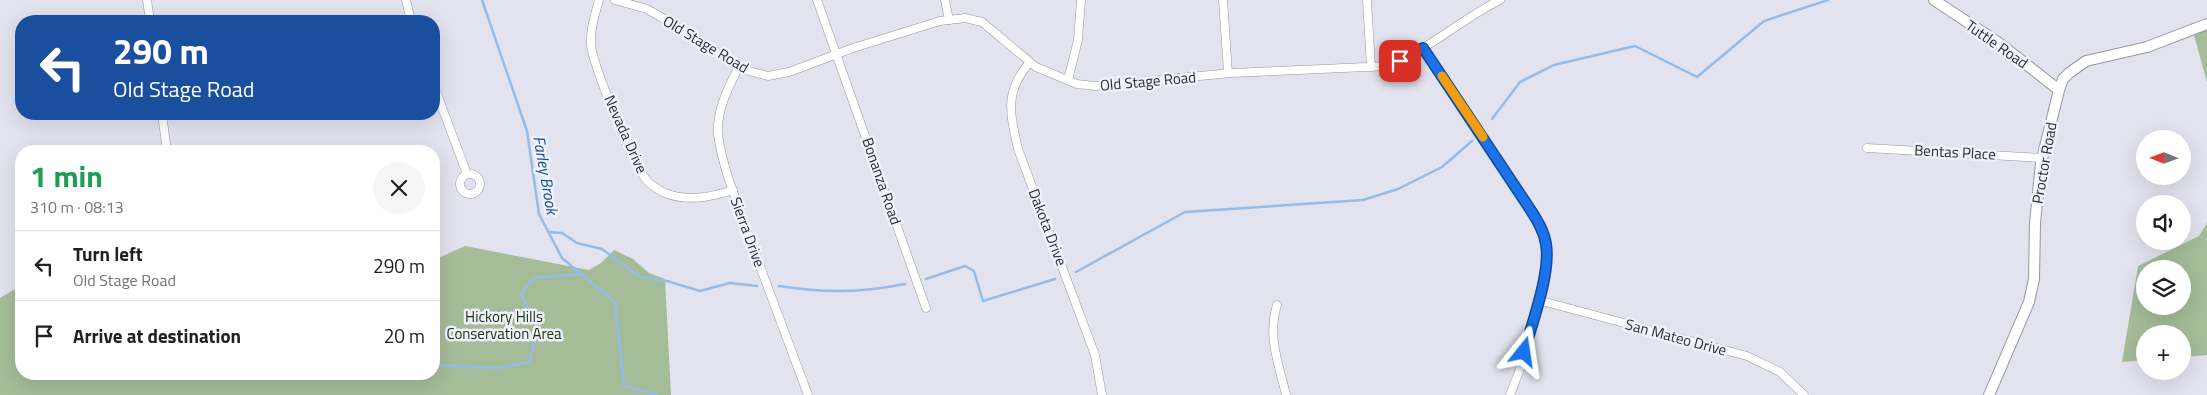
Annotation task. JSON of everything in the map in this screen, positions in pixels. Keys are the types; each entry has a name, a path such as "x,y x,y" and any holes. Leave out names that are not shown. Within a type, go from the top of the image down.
{"main road":[{"name":"Tuttle Road","path":"1934,0 1998,43 2059,90"},
{"name":"Proctor Road","path":"1990,394 2029,302 2034,279 2037,199 2042,158 2063,79 2076,66 2086,61 2147,47 2207,24"}],"street":[{"path":"148,0 149,15"},
{"path":"406,0 410,15"},
{"name":"Nevada Drive","path":"599,0 591,28 591,46 618,122 638,167 648,182 664,193 685,197 708,196 733,190"},
{"name":"Old Stage Road","path":"615,0 633,2 687,32 739,67 768,76 789,72 893,35 949,20 965,18 982,22 1036,67 1068,80 1095,86 1228,73 1389,66 1411,56 1500,0"},
{"name":"Bonanza Road","path":"817,0 926,308"},
{"path":"945,0 949,20"},
{"path":"1068,80 1078,40 1081,0"},
{"path":"1223,0 1228,73"},
{"path":"1367,0 1371,66"},
{"path":"1423,48 1530,209 1547,246 1547,261 1538,300 1520,369 1510,395"},
{"name":"Dakota Drive","path":"1030,62 1018,76 1014,87 1010,107 1013,126 1018,148 1095,355 1102,395"},
{"name":"Sierra Drive","path":"739,67 729,86 719,118 718,134 733,190 808,395"},
{"path":"440,102 467,174"},
{"path":"163,120 166,145"},
{"name":"Bentas Place","path":"1867,148 2042,158"},
{"name":"San Mateo Drive","path":"1538,300 1747,356 1780,372 1804,395"},
{"path":"1277,305 1273,319 1272,335 1286,395"}],"green space":[{"path":"2207,30 2207,82 2194,35"},
{"path":"2207,223 2207,355 2191,356 2191,325 2136,325 2136,361 2122,362 2136,278 2136,315 2191,315 2191,260 2150,260 2171,250 2191,250 2191,240 2199,236"},
{"name":"Hickory Hills Conservation Area","path":"465,246 589,270 601,263 614,250 633,259 649,273 665,279 671,395 0,395 0,298 15,289 15,380 440,380 440,257"}],"waterway":[{"name":"Farley Brook","path":"482,0 527,131 539,214 562,258 615,302 624,386 658,395"},
{"path":"1492,119 1520,82 1554,65 1635,46 1697,77 1764,21 1828,0"},
{"path":"1076,272 1185,212 1363,200 1398,189 1442,167 1472,141"},
{"path":"548,232 562,233 577,243 602,249 640,277 667,281 700,291 730,283 757,286"},
{"path":"926,279 965,266 974,271 983,301 1055,279"},
{"path":"440,365 500,368 529,362 538,331 521,294 533,278 581,274"},
{"path":"779,286 842,291 905,284"}],"slow traffic":[{"path":"1442,76 1483,137"}],"route":[{"path":"1400,61 1423,48 1535,216 1545,238 1547,246 1546,268 1524,352"}]}
